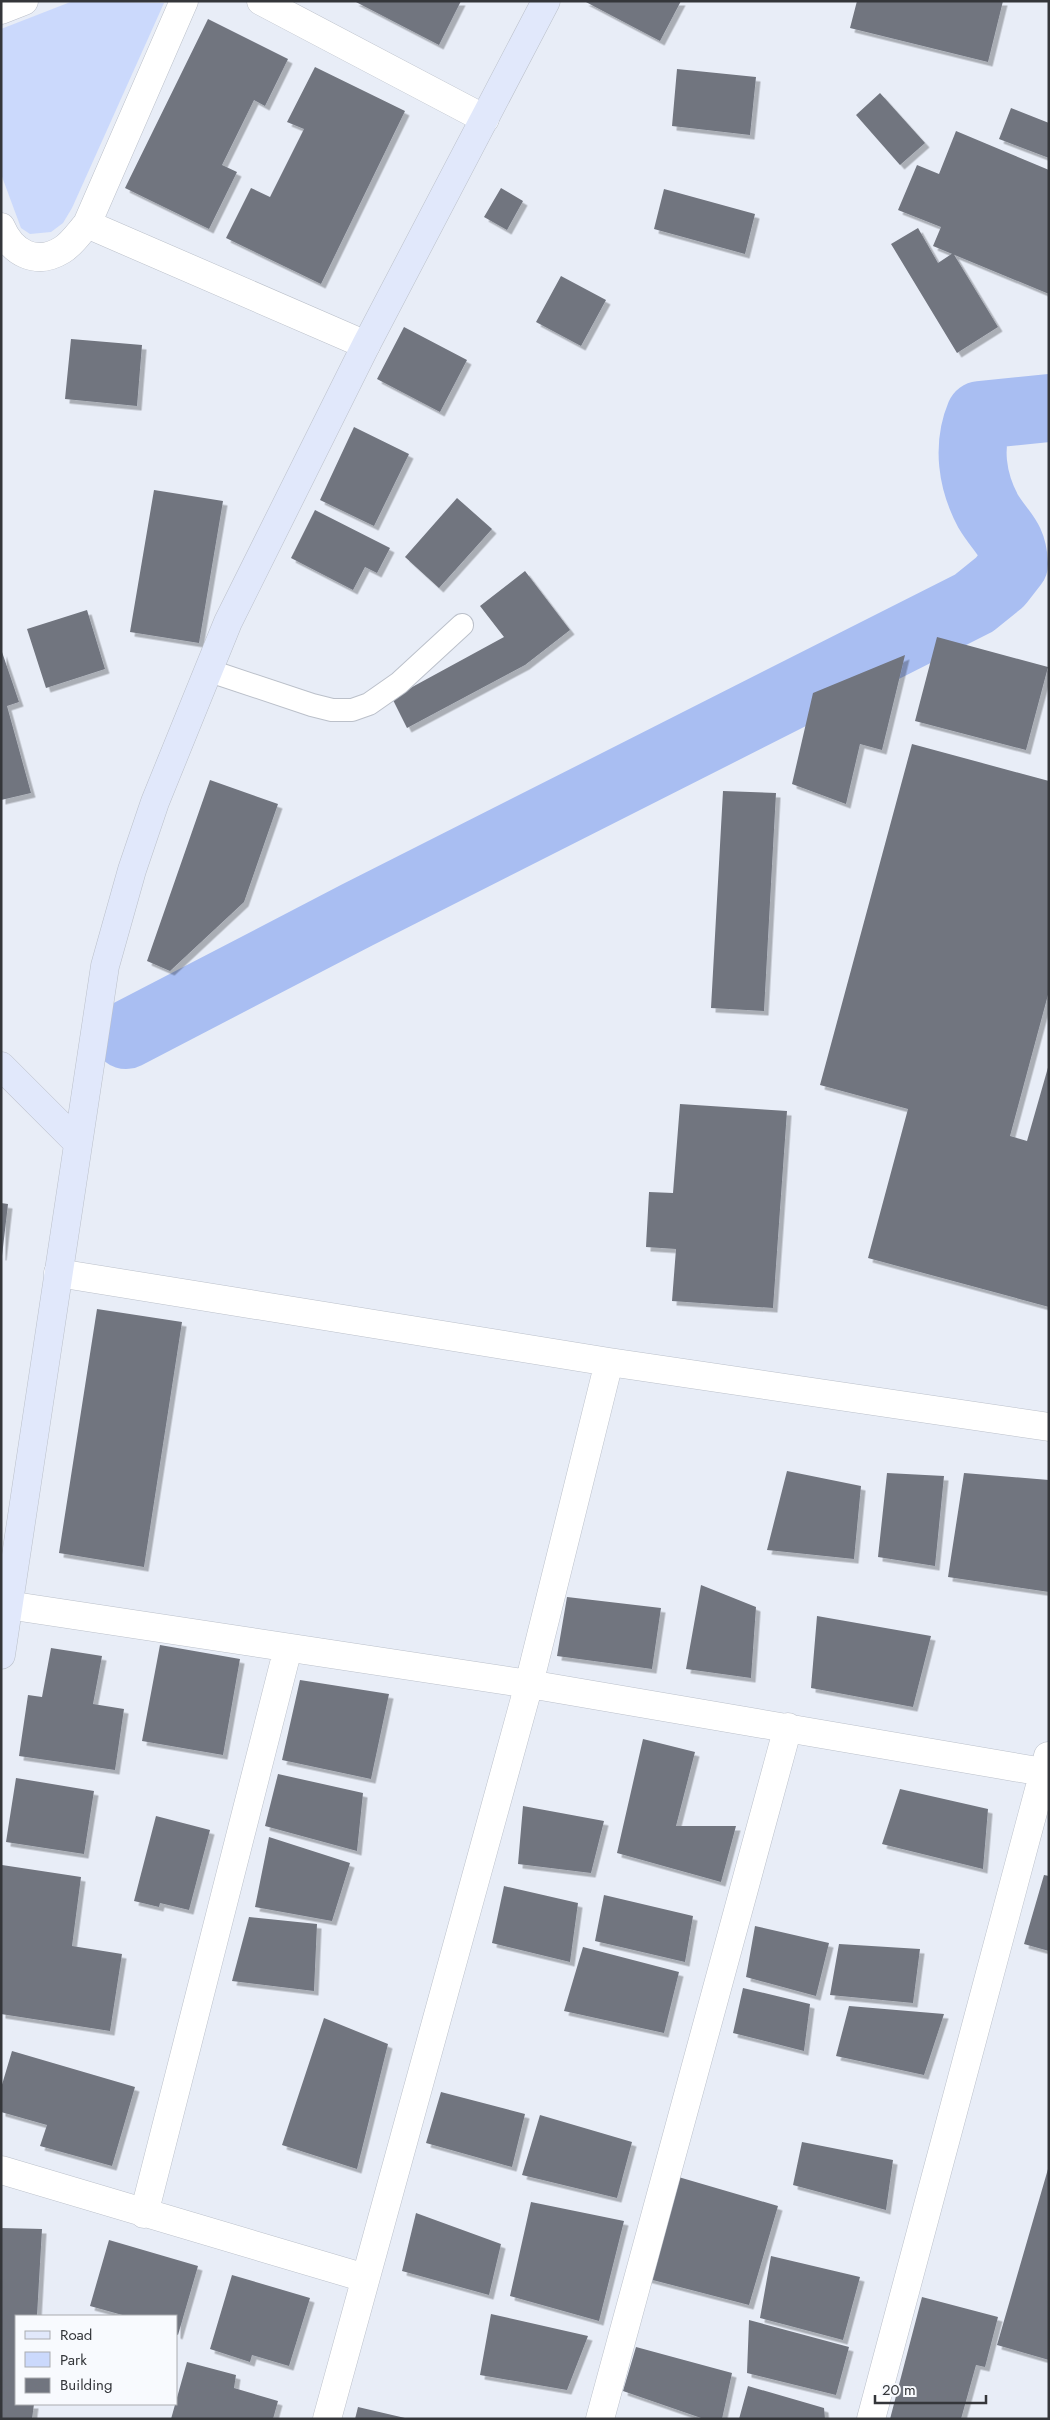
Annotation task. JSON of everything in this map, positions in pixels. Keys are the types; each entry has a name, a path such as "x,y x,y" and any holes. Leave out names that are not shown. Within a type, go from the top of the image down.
{"main road":[{"path":"1,1655 5,1605 105,966 132,870 155,802 228,622 366,345 546,1"},
{"path":"1,1066 78,1143"}],"street":[{"path":"1,10 24,1"},
{"path":"1,227 11,245 24,254 36,257 48,256 62,250 87,224 184,1"},
{"path":"261,1 485,119"},
{"path":"87,224 366,345"},
{"path":"58,1273 608,1362 1049,1427"},
{"path":"327,2419 529,1684 608,1362"},
{"path":"5,1605 529,1684 1048,1767 872,2419"},
{"path":"144,2214 288,1648"},
{"path":"600,2419 788,1726"},
{"path":"1,2170 144,2214 365,2278"}],"lane":[{"path":"208,670 312,705 332,710 352,710 370,704 399,683 462,625"}],"green space":[{"path":"73,1 164,3 72,208 63,223 51,232 30,234 21,228 1,174 1,29"}],"building":[{"path":"354,1 461,1 439,45"},
{"path":"584,1 681,1 660,41"},
{"path":"857,1 1003,1 988,62 850,28"},
{"path":"208,19 288,59 265,106 254,100 222,165 237,172 209,229 125,188"},
{"path":"315,67 405,111 321,284 226,238 251,188 270,197 304,129 287,122"},
{"path":"677,69 756,77 750,135 672,126"},
{"path":"880,93 925,143 900,165 856,115"},
{"path":"1011,108 1049,123 1049,158 999,139"},
{"path":"956,131 1049,170 1049,294 933,246 941,227 898,210 917,165 939,174"},
{"path":"501,188 523,201 507,230 484,217"},
{"path":"664,189 755,214 745,254 654,229"},
{"path":"918,228 938,263 953,253 998,327 957,353 891,244"},
{"path":"561,276 606,300 581,346 536,322"},
{"path":"404,327 467,360 440,412 377,379"},
{"path":"71,339 142,345 137,406 65,399"},
{"path":"354,427 409,454 374,526 320,500"},
{"path":"154,490 223,501 199,643 130,632"},
{"path":"457,498 492,529 439,588 405,557"},
{"path":"315,510 390,548 377,573 365,567 353,590 291,558"},
{"path":"525,571 570,630 525,665 407,728 392,698 504,637 480,606"},
{"path":"87,610 105,669 46,688 27,629"},
{"path":"937,637 1048,667 1026,750 915,721"},
{"path":"2,652 19,702 7,706 31,793 1,800"},
{"path":"905,655 882,750 860,744 846,804 792,784 813,693"},
{"path":"912,744 1049,781 1049,991 1010,1136 1027,1141 1049,1064 1049,1307 868,1258 908,1109 820,1085"},
{"path":"210,780 278,804 244,902 170,971 147,961"},
{"path":"723,791 776,793 764,1011 711,1008"},
{"path":"680,1104 787,1111 773,1308 672,1301 676,1249 646,1247 649,1192 673,1193"},
{"path":"1,1203 8,1204 2,1256 1,1256"},
{"path":"97,1309 182,1322 144,1567 59,1553"},
{"path":"787,1471 861,1486 854,1559 767,1550"},
{"path":"887,1473 944,1476 935,1566 878,1557"},
{"path":"964,1473 1049,1480 1049,1592 948,1577"},
{"path":"701,1585 756,1607 751,1678 686,1669"},
{"path":"567,1597 661,1608 652,1669 557,1656"},
{"path":"817,1616 931,1636 913,1707 811,1688"},
{"path":"160,1645 240,1659 223,1755 142,1741"},
{"path":"51,1648 102,1656 93,1704 124,1709 115,1770 19,1756 28,1695 42,1697"},
{"path":"300,1680 389,1694 371,1779 282,1760"},
{"path":"643,1739 695,1752 676,1826 736,1826 721,1882 617,1853"},
{"path":"278,1774 363,1793 357,1851 265,1826"},
{"path":"16,1778 94,1791 84,1854 6,1842"},
{"path":"900,1789 988,1809 983,1869 882,1844"},
{"path":"523,1806 604,1821 591,1873 518,1864"},
{"path":"156,1816 210,1830 189,1910 160,1903 159,1907 134,1901"},
{"path":"269,1837 350,1863 332,1921 255,1907"},
{"path":"2,1865 81,1877 72,1946 122,1954 110,2031 1,2014"},
{"path":"1044,1875 1049,1876 1049,1951 1024,1944"},
{"path":"504,1886 578,1903 570,1962 492,1943"},
{"path":"604,1895 693,1916 685,1962 595,1941"},
{"path":"249,1917 317,1924 314,1991 232,1981"},
{"path":"755,1926 829,1943 816,1996 746,1977"},
{"path":"839,1944 920,1949 913,2003 830,1995"},
{"path":"583,1947 679,1972 664,2033 564,2011"},
{"path":"743,1988 810,2004 804,2051 733,2033"},
{"path":"849,2006 944,2014 924,2075 836,2056"},
{"path":"324,2018 388,2044 357,2169 282,2145"},
{"path":"12,2051 135,2087 112,2166 40,2146 47,2125 1,2112 1,2088"},
{"path":"441,2092 525,2114 512,2167 426,2143"},
{"path":"540,2115 632,2142 617,2198 522,2175"},
{"path":"802,2142 893,2160 886,2210 793,2185"},
{"path":"1049,2169 1049,2360 997,2345"},
{"path":"675,2176 778,2206 749,2305 645,2278"},
{"path":"531,2202 624,2221 599,2321 510,2296"},
{"path":"416,2213 501,2244 489,2295 402,2271"},
{"path":"1,2228 42,2229 37,2315 15,2315 15,2405 34,2405 32,2419 1,2419"},
{"path":"109,2240 198,2266 178,2335 178,2315 122,2315 90,2306"},
{"path":"771,2256 860,2277 843,2340 760,2318"},
{"path":"232,2275 310,2298 289,2366 252,2355 250,2362 210,2349"},
{"path":"922,2297 998,2317 985,2367 976,2365 961,2419 890,2419"},
{"path":"491,2314 588,2336 567,2390 480,2375"},
{"path":"749,2320 849,2347 836,2395 747,2373"},
{"path":"636,2347 732,2373 722,2419 704,2419 623,2391"},
{"path":"187,2362 236,2375 234,2388 278,2401 273,2419 171,2419 175,2405 178,2405 178,2394"},
{"path":"748,2386 824,2408 825,2419 739,2419"},
{"path":"358,2407 405,2418 405,2419 355,2419"}],"waterway":[{"path":"126,1035 357,915 974,603 1000,582 1014,564 1009,541 988,511 975,476 973,451 976,427 980,415 1049,408"}]}
